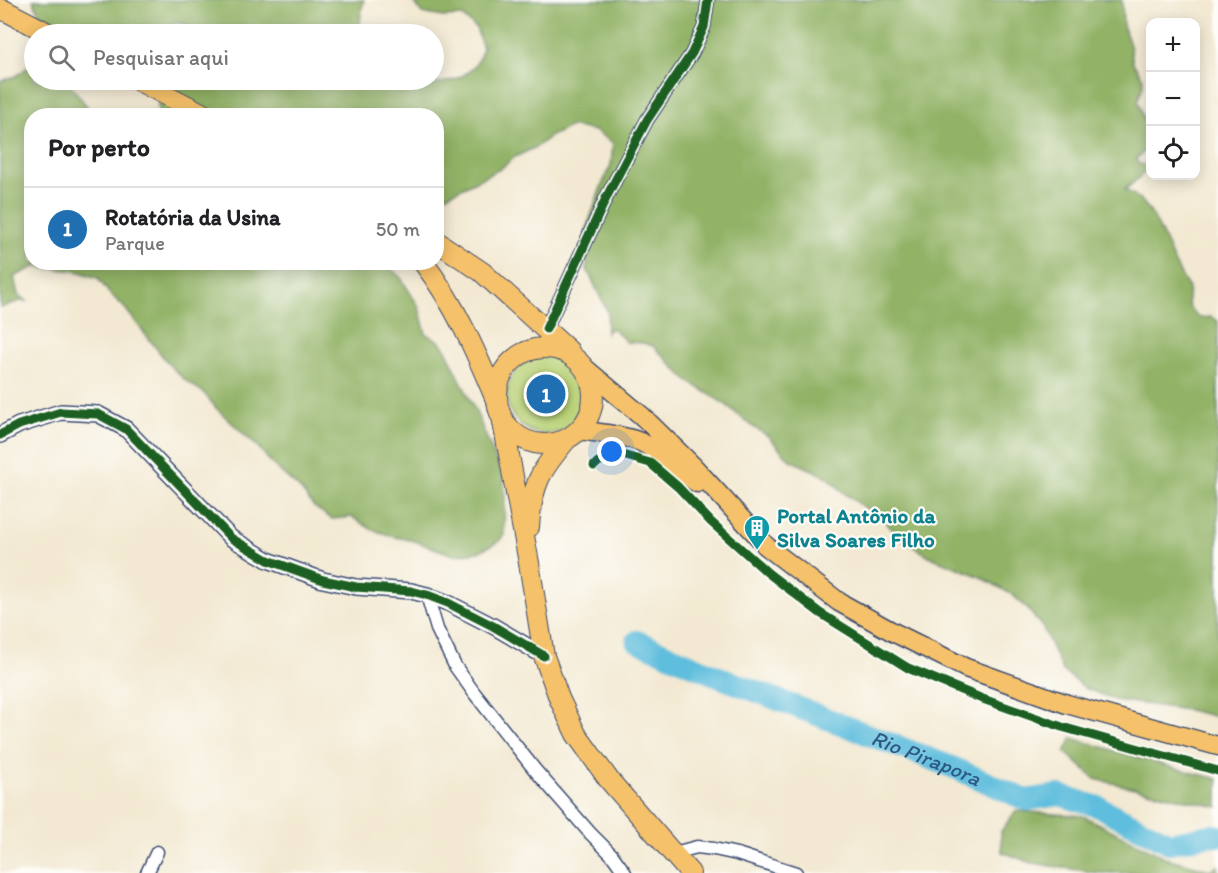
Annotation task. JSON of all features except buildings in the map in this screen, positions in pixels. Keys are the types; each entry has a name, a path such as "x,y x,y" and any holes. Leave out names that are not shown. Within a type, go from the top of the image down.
{"highway":[{"path":"0,8 31,24"},
{"path":"156,90 191,108"},
{"path":"444,246 482,272 546,329 581,363 593,384 594,401 589,417 544,469 536,483 530,506 529,563"},
{"path":"428,270 454,309 474,347 509,428 519,436 543,444 555,443 573,434"},
{"path":"581,363 561,350 544,347 528,350 514,359 504,371 498,387 500,410 544,656 559,698 576,734 609,780 690,873"}],"main road":[{"path":"581,363 642,416 694,467 764,544 839,602 966,668 1067,704 1218,746"},
{"path":"573,434 619,436 646,445 734,512"}],"street":[{"path":"546,329 612,187 647,120 692,53 704,27 708,0"},
{"path":"0,435 19,425 61,412 98,414 126,429 231,538 268,560 323,580 345,585 411,591 428,595 448,603 544,656"},
{"path":"428,595 437,629 455,666 535,770 612,855 625,873"},
{"path":"674,853 697,847 714,849 796,873"},
{"path":"147,873 157,852"}],"green space":[{"path":"33,0 364,0 360,24 44,24"},
{"path":"413,0 1122,0 1123,25 1133,63 1143,78 1138,100 1146,127 1146,150 1136,159 1138,163 1146,166 1146,171 1125,190 1141,200 1155,220 1189,288 1188,302 1192,311 1200,318 1211,317 1218,321 1218,717 1188,710 1115,700 1085,688 1062,670 1043,628 1026,607 1011,594 981,577 933,558 905,542 885,522 844,493 828,477 790,460 768,436 750,425 725,404 688,381 653,346 626,342 614,329 606,333 608,313 587,269 585,249 587,227 611,165 613,143 595,131 571,126 515,157 500,169 444,197 444,108 158,108 160,90 444,90 444,82 454,80 469,71 476,63 483,48 476,28 462,16 443,17 422,13"},
{"path":"24,70 24,90 74,90 88,108 24,108 24,270 28,270 14,277 18,295 27,301 0,308 0,81 16,76"},
{"path":"66,270 392,270 401,278 419,307 426,334 444,346 476,412 503,477 504,535 498,542 478,552 454,555 371,529 352,517 332,519 314,507 302,491 216,408 204,393 171,367 98,278"},
{"path":"538,356 554,356 568,362 579,373 585,387 585,403 579,417 568,428 554,434 538,434 524,428 513,417 507,403 507,387 513,373 524,362"},
{"path":"1072,738 1218,779 1218,807 1095,779 1065,752"},
{"path":"1016,811 1083,816 1166,858 1209,870 1218,866 1218,873 1099,873 1032,863 1002,852 1001,831"}],"waterway":[{"name":"Rio Pirapora","path":"637,641 724,679 957,769 1026,800 1059,795 1099,807 1169,843 1211,835 1218,836"}],"cycle path":[{"path":"546,329 607,196 647,120 692,53 704,27 708,0"},
{"path":"0,435 19,425 61,412 98,414 126,429 231,538 268,560 323,580 356,587 411,591 427,595 493,626 544,656"},
{"path":"594,466 598,462 619,454 650,463 768,573 820,613 908,668 980,698 1062,727 1218,771"}],"place":[{"name":"Rotatória da Usina","path":"546,394"},
{"name":"Portal Antônio da Silva Soares Filho","path":"757,551"}]}
